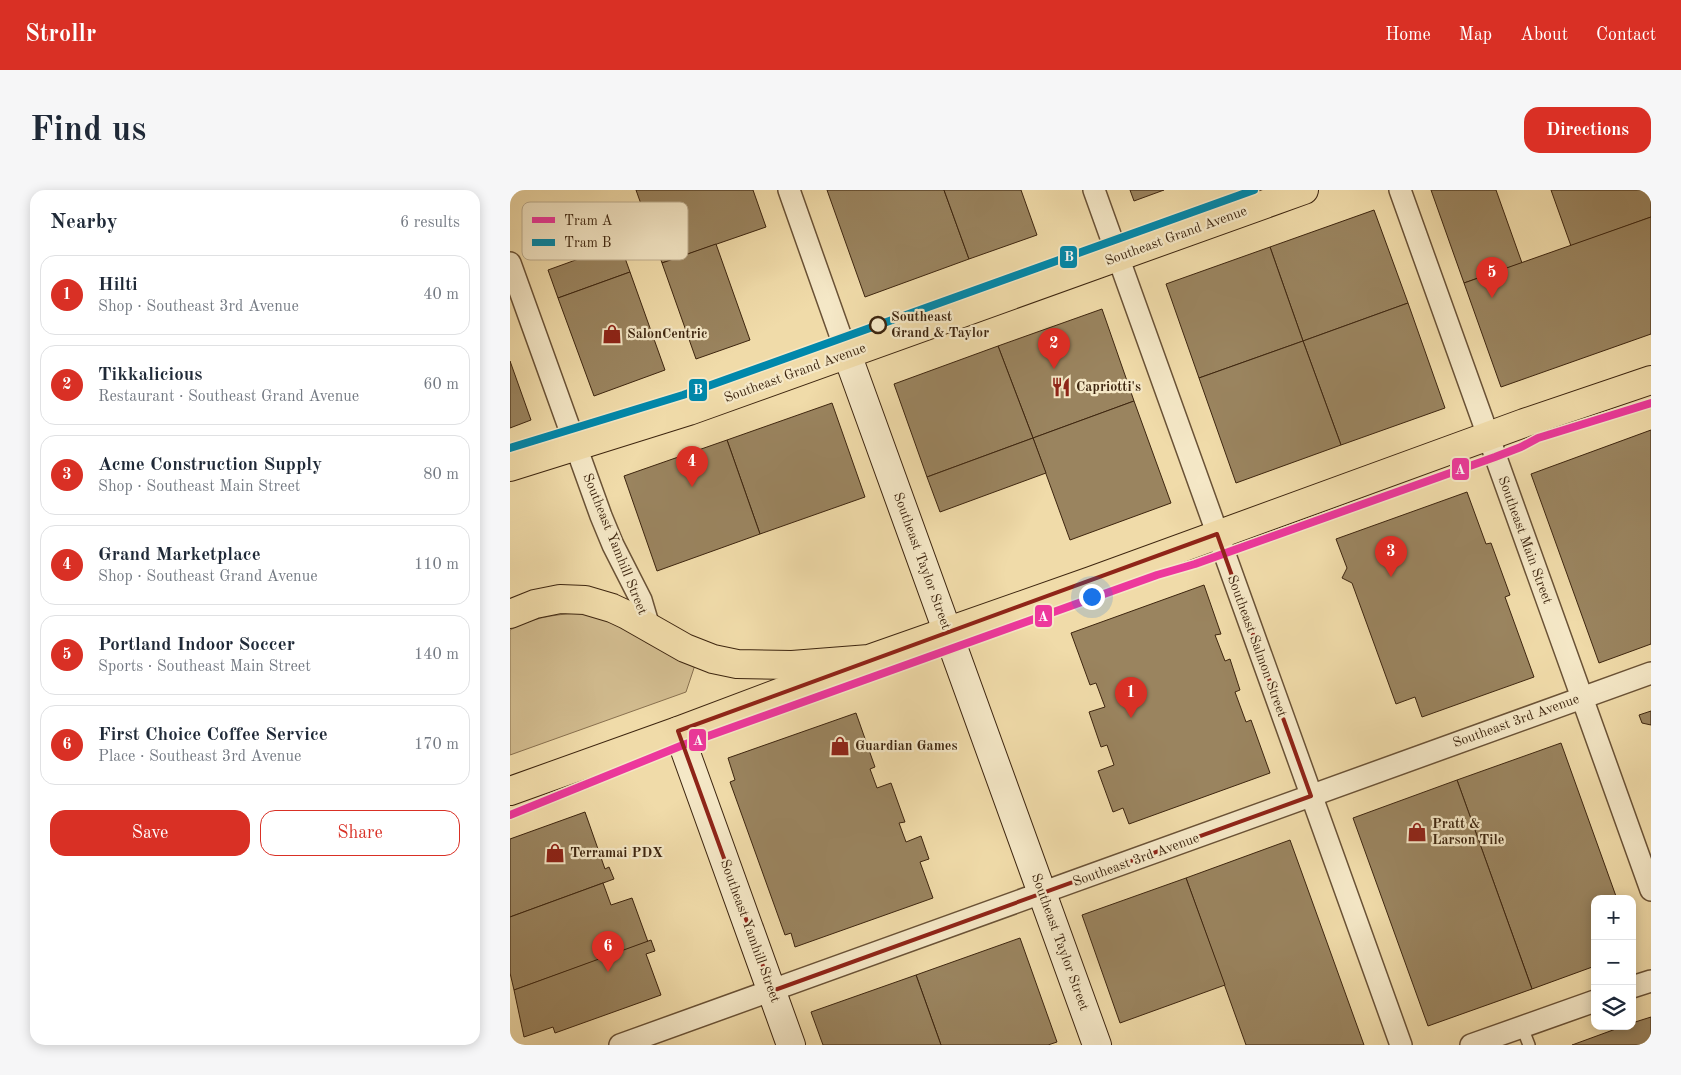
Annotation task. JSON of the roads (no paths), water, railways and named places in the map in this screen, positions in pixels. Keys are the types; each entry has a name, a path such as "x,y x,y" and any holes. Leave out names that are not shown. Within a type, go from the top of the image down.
{"main road":[{"name":"Southeast Grand Avenue","path":"510,467 689,411 1304,190"},
{"path":"510,790 678,731 869,658 947,632 1488,436 1651,380"},
{"path":"510,614 535,604 560,600 585,600 612,608 685,648 738,664 792,665 869,658"}],"street":[{"name":"Southeast Taylor Street","path":"789,190 1097,1045"},
{"name":"Southeast Salmon Street","path":"1094,190 1401,1045"},
{"name":"Southeast Main Street","path":"1400,190 1651,890"},
{"name":"Southeast Yamhill Street","path":"510,263 613,545 641,600 649,627"},
{"name":"Southeast 3rd Avenue","path":"620,1045 1651,673"},
{"name":"Southeast Yamhill Street","path":"678,731 791,1045"},
{"path":"1636,986 1651,981"},
{"path":"1471,1045 1525,1036 1591,1003"}],"tram line":[{"name":"B","path":"510,448 683,395 1254,190"},
{"name":"A","path":"510,815 683,745 1157,575 1195,564 1495,457 1538,438 1651,403"}],"place":[{"name":"Portland Indoor Soccer","path":"1492,298"},
{"name":"Southeast Grand & Taylor","path":"878,325"},
{"name":"SalonCentric","path":"612,334"},
{"name":"Tikkalicious","path":"1054,369"},
{"name":"Capriotti's","path":"1061,387"},
{"name":"Grand Marketplace","path":"692,487"},
{"name":"Acme Construction Supply","path":"1391,577"},
{"name":"Hilti","path":"1131,718"},
{"name":"Guardian Games","path":"840,746"},
{"name":"Pratt & Larson Tile","path":"1417,832"},
{"name":"Terramai PDX","path":"555,853"},
{"name":"First Choice Coffee Service","path":"608,972"}]}
